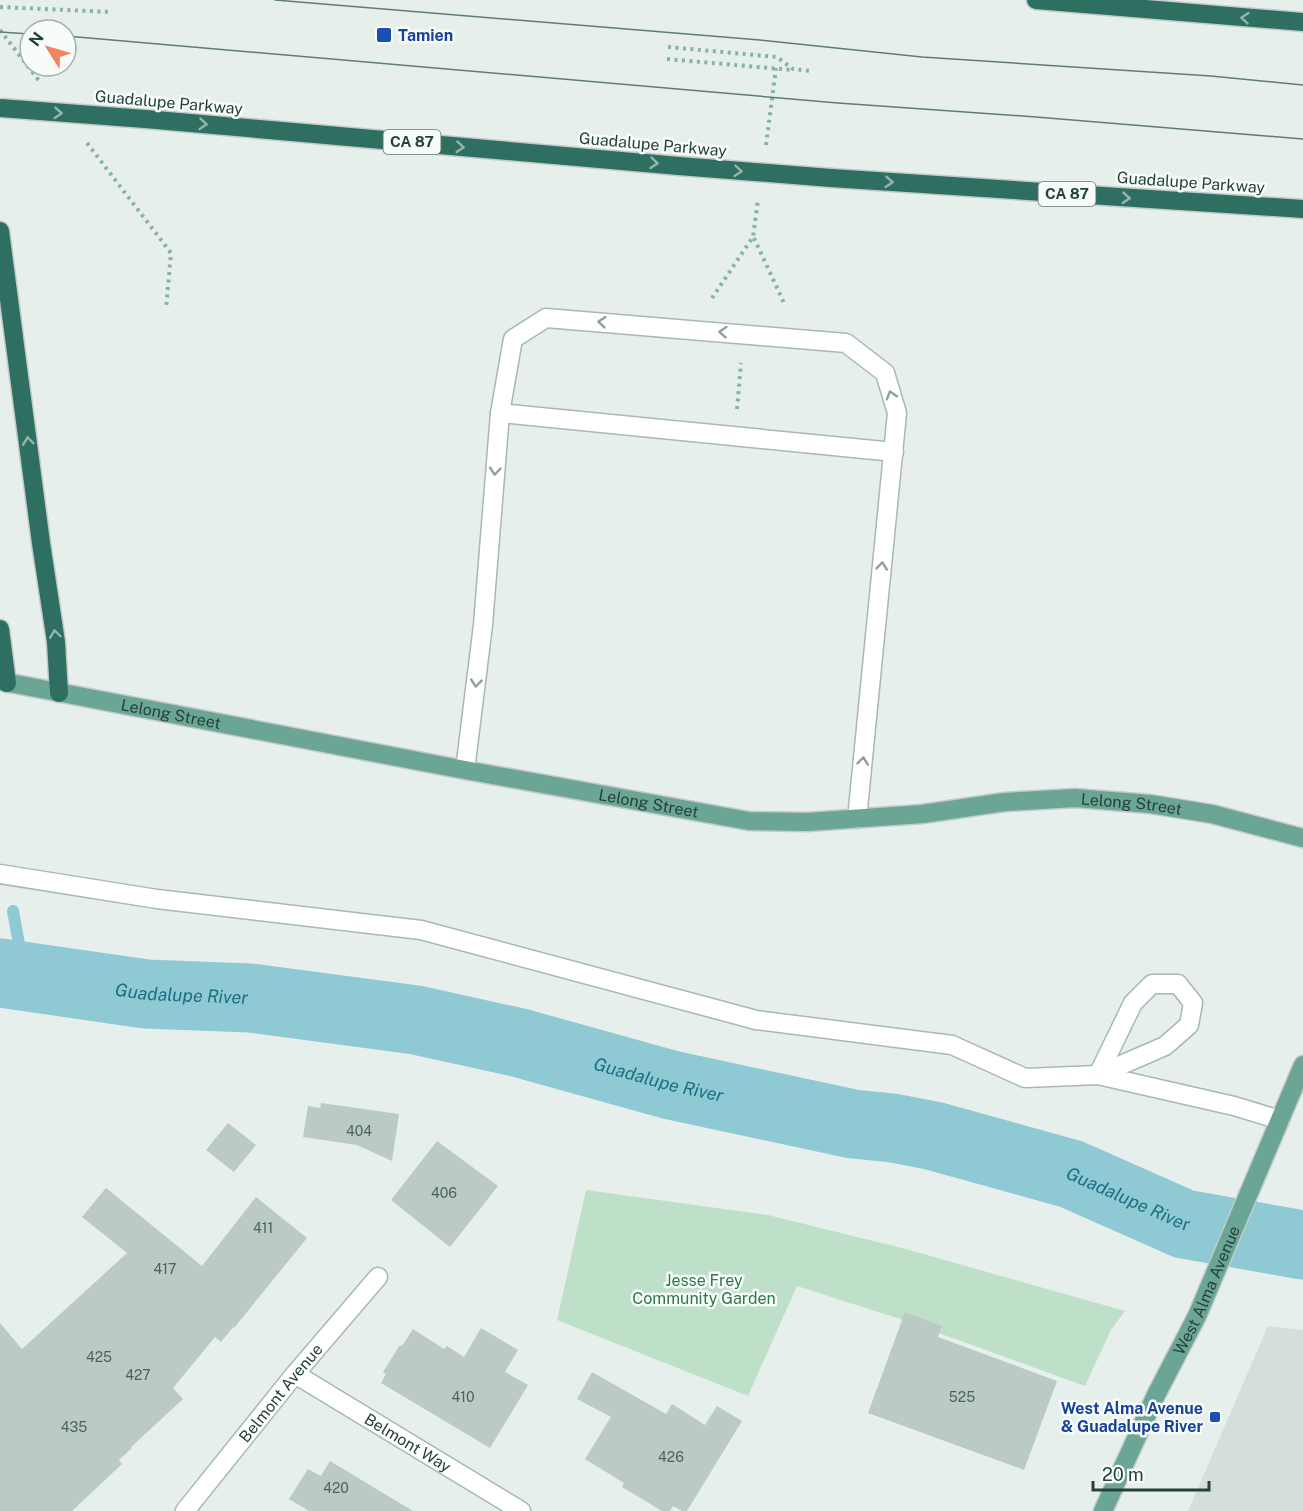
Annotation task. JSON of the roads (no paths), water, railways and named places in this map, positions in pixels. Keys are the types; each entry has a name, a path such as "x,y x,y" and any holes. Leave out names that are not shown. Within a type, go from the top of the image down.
{"highway":[{"path":"1036,0 1303,22"},
{"name":"Guadalupe Parkway","path":"0,108 831,178 1303,209"},
{"path":"0,231 39,531 56,642 59,693"},
{"path":"0,629 4,682"}],"main road":[{"name":"Lelong Street","path":"4,682 465,770 749,820 807,822 857,819 922,814 1005,802 1075,798 1150,804 1212,814 1303,838"},
{"name":"West Alma Avenue","path":"1108,1510 1156,1395 1197,1316 1303,1065"}],"street":[{"path":"465,770 483,625 500,413 513,339 546,318 846,343 885,373 897,413 857,819"},
{"path":"500,413 894,452"},
{"path":"0,874 157,899 421,930 756,1020 952,1045 1025,1078 1098,1076 1212,1101 1280,1120"},
{"path":"1152,984 1178,984 1193,1003 1189,1025 1165,1046 1098,1076 1133,1003 1152,984"},
{"name":"Belmont Avenue","path":"185,1511 295,1374 378,1277"},
{"name":"Belmont Way","path":"295,1374 521,1511"}],"waterway":[{"path":"13,911 25,977"},
{"name":"Guadalupe River","path":"0,973 146,994 250,998 416,1020 520,1043 671,1085 853,1124 893,1128 934,1136 1071,1174 1184,1224 1303,1245"}],"tram line":[{"path":"275,0 760,40 922,57 1211,76 1303,85"},
{"path":"0,32 18,33"},
{"path":"78,37 838,103 1303,139"}],"place":[{"name":"Tamien","path":"384,35"},
{"name":"West Alma Avenue & Guadalupe River","path":"1215,1417"}],"park label":[{"name":"Jesse Frey Community Garden","path":"704,1289"}]}
